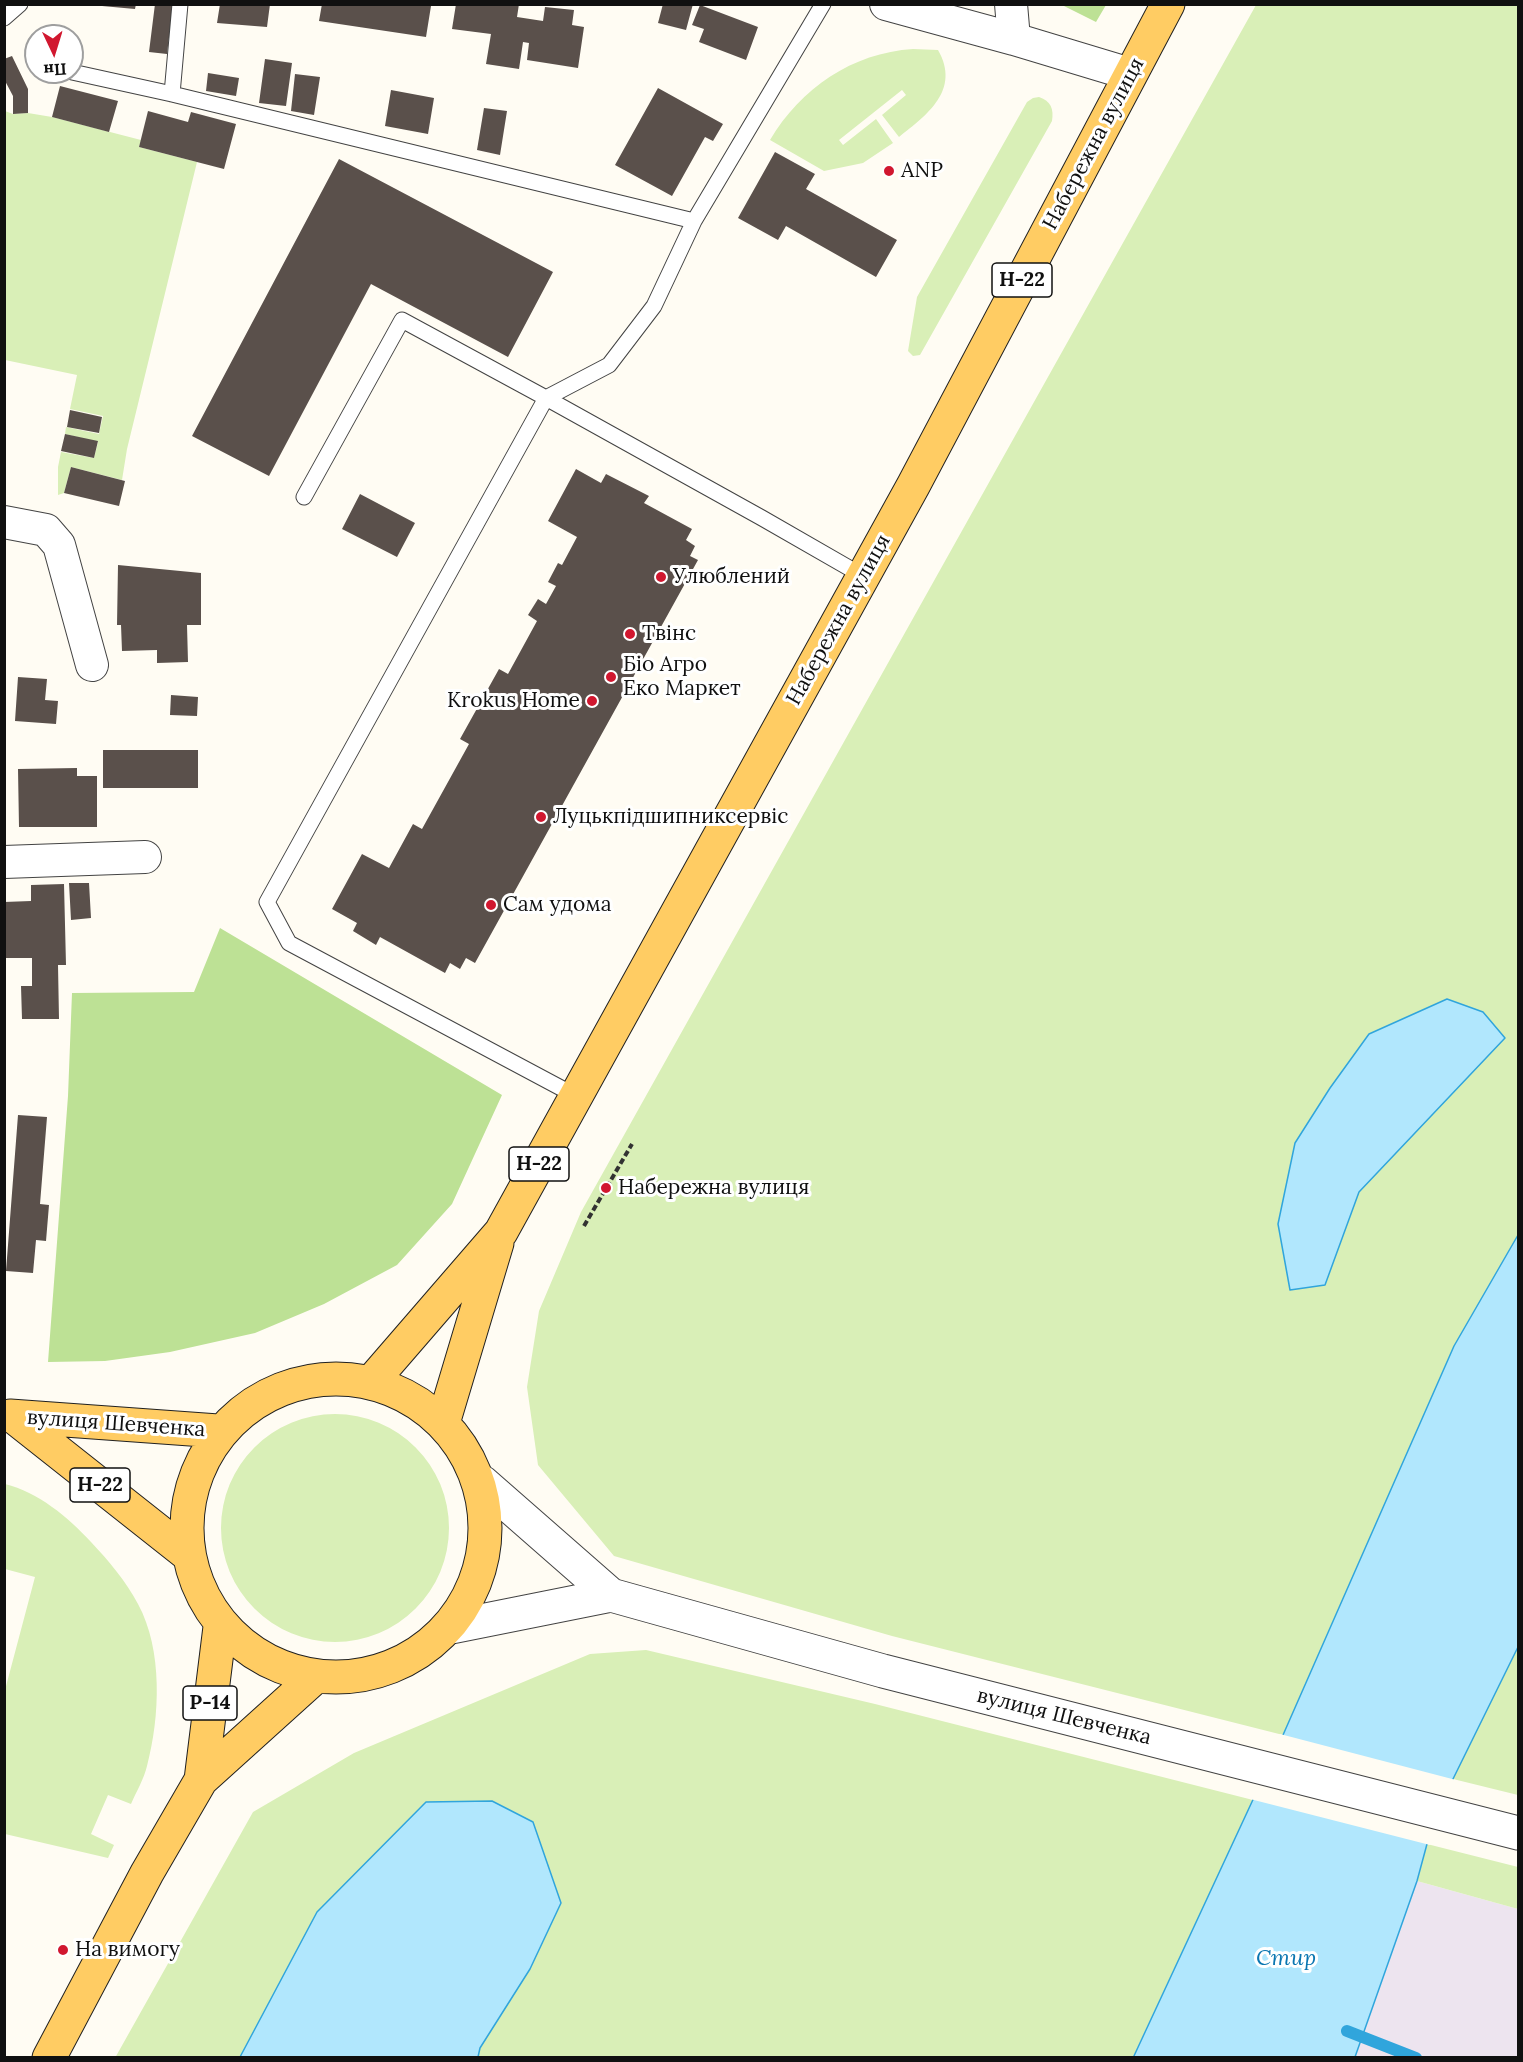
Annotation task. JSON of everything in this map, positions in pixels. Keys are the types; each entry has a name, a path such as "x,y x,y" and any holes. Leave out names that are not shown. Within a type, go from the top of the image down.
{"main road":[{"name":"Набережна вулиця","path":"373,1380 501,1232 913,486 1168,4"},
{"name":"Набережна вулиця","path":"444,1420 501,1232"},
{"path":"186,1553 189,1488 218,1431 288,1383 373,1380 444,1420"},
{"name":"вулиця Шевченка","path":"9,1416 218,1431"},
{"name":"вулиця Шевченка","path":"9,1416 186,1553"},
{"name":"Н-22","path":"186,1553 220,1627 262,1661 314,1678 389,1670 451,1627 485,1558 482,1482 444,1420"},
{"name":"Р-14","path":"201,1780 220,1627"},
{"name":"Р-14","path":"49,2058 147,1873 201,1780 314,1678"}],"street":[{"path":"886,4 1130,74"},
{"path":"1011,4 1014,39"},
{"path":"4,522 46,530 59,545 92,665"},
{"path":"4,862 145,857"},
{"name":"вулиця Шевченка","path":"482,1482 610,1595 883,1671 1518,1833"},
{"name":"вулиця Шевченка","path":"451,1627 610,1595"}],"lane":[{"path":"4,18 20,4"},
{"path":"172,94 180,4"},
{"path":"576,1096 289,943 267,902 546,398 609,365 654,306 694,220 823,4"},
{"path":"84,75 694,220"},
{"path":"304,497 402,320 752,512 863,576"}],"path":[{"path":"584,1226 632,1144"}],"shaded area":[{"path":"1417,1881 1518,1909 1518,2057 1355,2058"}],"green space":[{"path":"1106,4 1096,22 1062,5"},
{"path":"1256,5 1518,5 1518,1235 1454,1346 1283,1735 892,1636 614,1556 538,1465 527,1387 539,1311 581,1212"},
{"path":"913,49 938,50 946,77 943,89 930,110 899,137 882,115 906,95 902,90 839,140 843,145 876,119 893,143 863,163 824,171 770,140 797,104 830,76 869,58"},
{"path":"1039,97 1051,106 1052,121 920,355 913,356 908,351 917,297 1027,102"},
{"path":"5,111 13,114 28,113 52,117 141,140 139,147 197,162 127,449 122,480 71,467 64,493 58,495 58,467 61,452 94,458 98,442 65,434 66,427 99,434 103,416 70,409 77,375 5,360"},
{"path":"220,928 502,1095 452,1204 397,1265 324,1304 255,1333 170,1352 105,1361 48,1362 68,1096 72,993 194,992"},
{"path":"324,1414 346,1414 379,1422 399,1433 416,1447 430,1464 441,1484 449,1517 447,1550 441,1572 430,1592 416,1609 399,1623 379,1634 346,1642 324,1642 291,1634 281,1629 262,1616 247,1601 229,1572 221,1539 221,1517 229,1484 234,1474 247,1455 262,1440 291,1422"},
{"path":"5,1484 41,1499 72,1524 97,1549 133,1595 146,1622 152,1642 157,1684 155,1726 146,1771 131,1804 108,1795 91,1834 114,1845 108,1858 5,1834 5,1690 35,1577 5,1569"},
{"path":"1518,1647 1518,1795 1453,1779"},
{"path":"646,1650 875,1704 1253,1800 1133,2057 115,2058 253,1812 354,1753 590,1654"},
{"path":"1427,1844 1518,1867 1518,1909 1417,1881"}],"water":[{"path":"1447,999 1483,1012 1505,1038 1359,1192 1325,1285 1290,1290 1278,1224 1295,1143 1330,1088 1369,1034"},
{"name":"Стир","path":"1518,1235 1518,1647 1453,1779 1427,1844 1417,1881 1355,2057 1133,2058 1283,1735 1454,1346"},
{"path":"492,1801 533,1822 561,1903 530,1969 480,2048 478,2057 240,2057 317,1912 426,1802"}],"pier":[{"path":"1280,1734 1456,1780 1430,1845 1250,1799"}],"building":[{"path":"102,4 136,4 135,9 102,6"},
{"path":"155,4 173,4 167,54 149,52"},
{"path":"220,4 270,4 267,27 217,23"},
{"path":"322,4 431,6 426,37 319,21"},
{"path":"456,4 519,4 517,17 543,21 545,7 574,10 572,25 584,27 578,68 527,60 529,43 523,42 519,69 486,64 491,34 452,29"},
{"path":"663,4 693,4 686,30 658,23"},
{"path":"700,5 758,27 746,60 699,42 704,29 692,25"},
{"path":"12,56 28,89 28,113 13,114 13,96 4,79 4,59"},
{"path":"265,59 292,63 286,106 259,103"},
{"path":"208,73 239,78 236,96 206,91"},
{"path":"295,74 320,77 314,115 291,111"},
{"path":"60,86 118,101 109,132 52,117"},
{"path":"658,88 723,124 713,141 705,137 672,196 615,165"},
{"path":"391,90 434,98 428,134 385,126"},
{"path":"484,108 507,111 500,155 477,150"},
{"path":"148,111 188,122 191,112 236,124 224,169 139,147"},
{"path":"775,152 815,174 806,189 897,240 876,277 786,226 778,240 738,218"},
{"path":"339,159 553,272 508,357 371,284 269,476 192,436"},
{"path":"70,410 102,417 99,433 67,427"},
{"path":"65,434 98,441 94,458 61,451"},
{"path":"71,467 125,481 119,506 64,493"},
{"path":"576,469 601,483 606,474 649,496 644,503 692,529 686,540 695,546 690,556 698,560 475,963 466,958 460,969 450,963 445,973 380,937 376,945 353,931 357,923 332,909 362,854 389,868 413,824 422,829 469,744 460,739 499,669 508,674 537,621 528,615 538,599 546,604 556,586 548,582 558,563 562,565 577,537 548,521"},
{"path":"360,494 415,523 397,557 342,529"},
{"path":"118,565 201,573 201,625 187,625 188,662 157,663 157,650 122,651 121,625 117,625"},
{"path":"18,677 47,679 45,700 58,701 56,724 15,721"},
{"path":"171,695 198,697 197,716 170,715"},
{"path":"103,750 198,750 198,788 103,788"},
{"path":"77,768 77,776 97,776 97,827 19,827 18,769"},
{"path":"69,883 89,883 91,918 71,920"},
{"path":"64,884 66,965 58,965 59,1019 22,1019 21,986 32,986 32,958 4,958 4,902 31,901 31,885"},
{"path":"18,1115 47,1117 40,1204 49,1205 46,1241 36,1240 33,1273 6,1271"}],"waterway":[{"path":"1347,2031 1416,2058"}],"place":[{"name":"ANP","path":"889,171"},
{"name":"Улюблений","path":"661,577"},
{"name":"Твінс","path":"630,634"},
{"name":"Біо Агро Еко Маркет","path":"611,677"},
{"name":"Krokus Home","path":"592,701"},
{"name":"Луцькпідшипниксервіс","path":"541,817"},
{"name":"Сам удома","path":"491,905"},
{"name":"Набережна вулиця","path":"606,1188"},
{"name":"На вимогу","path":"63,1950"}]}
